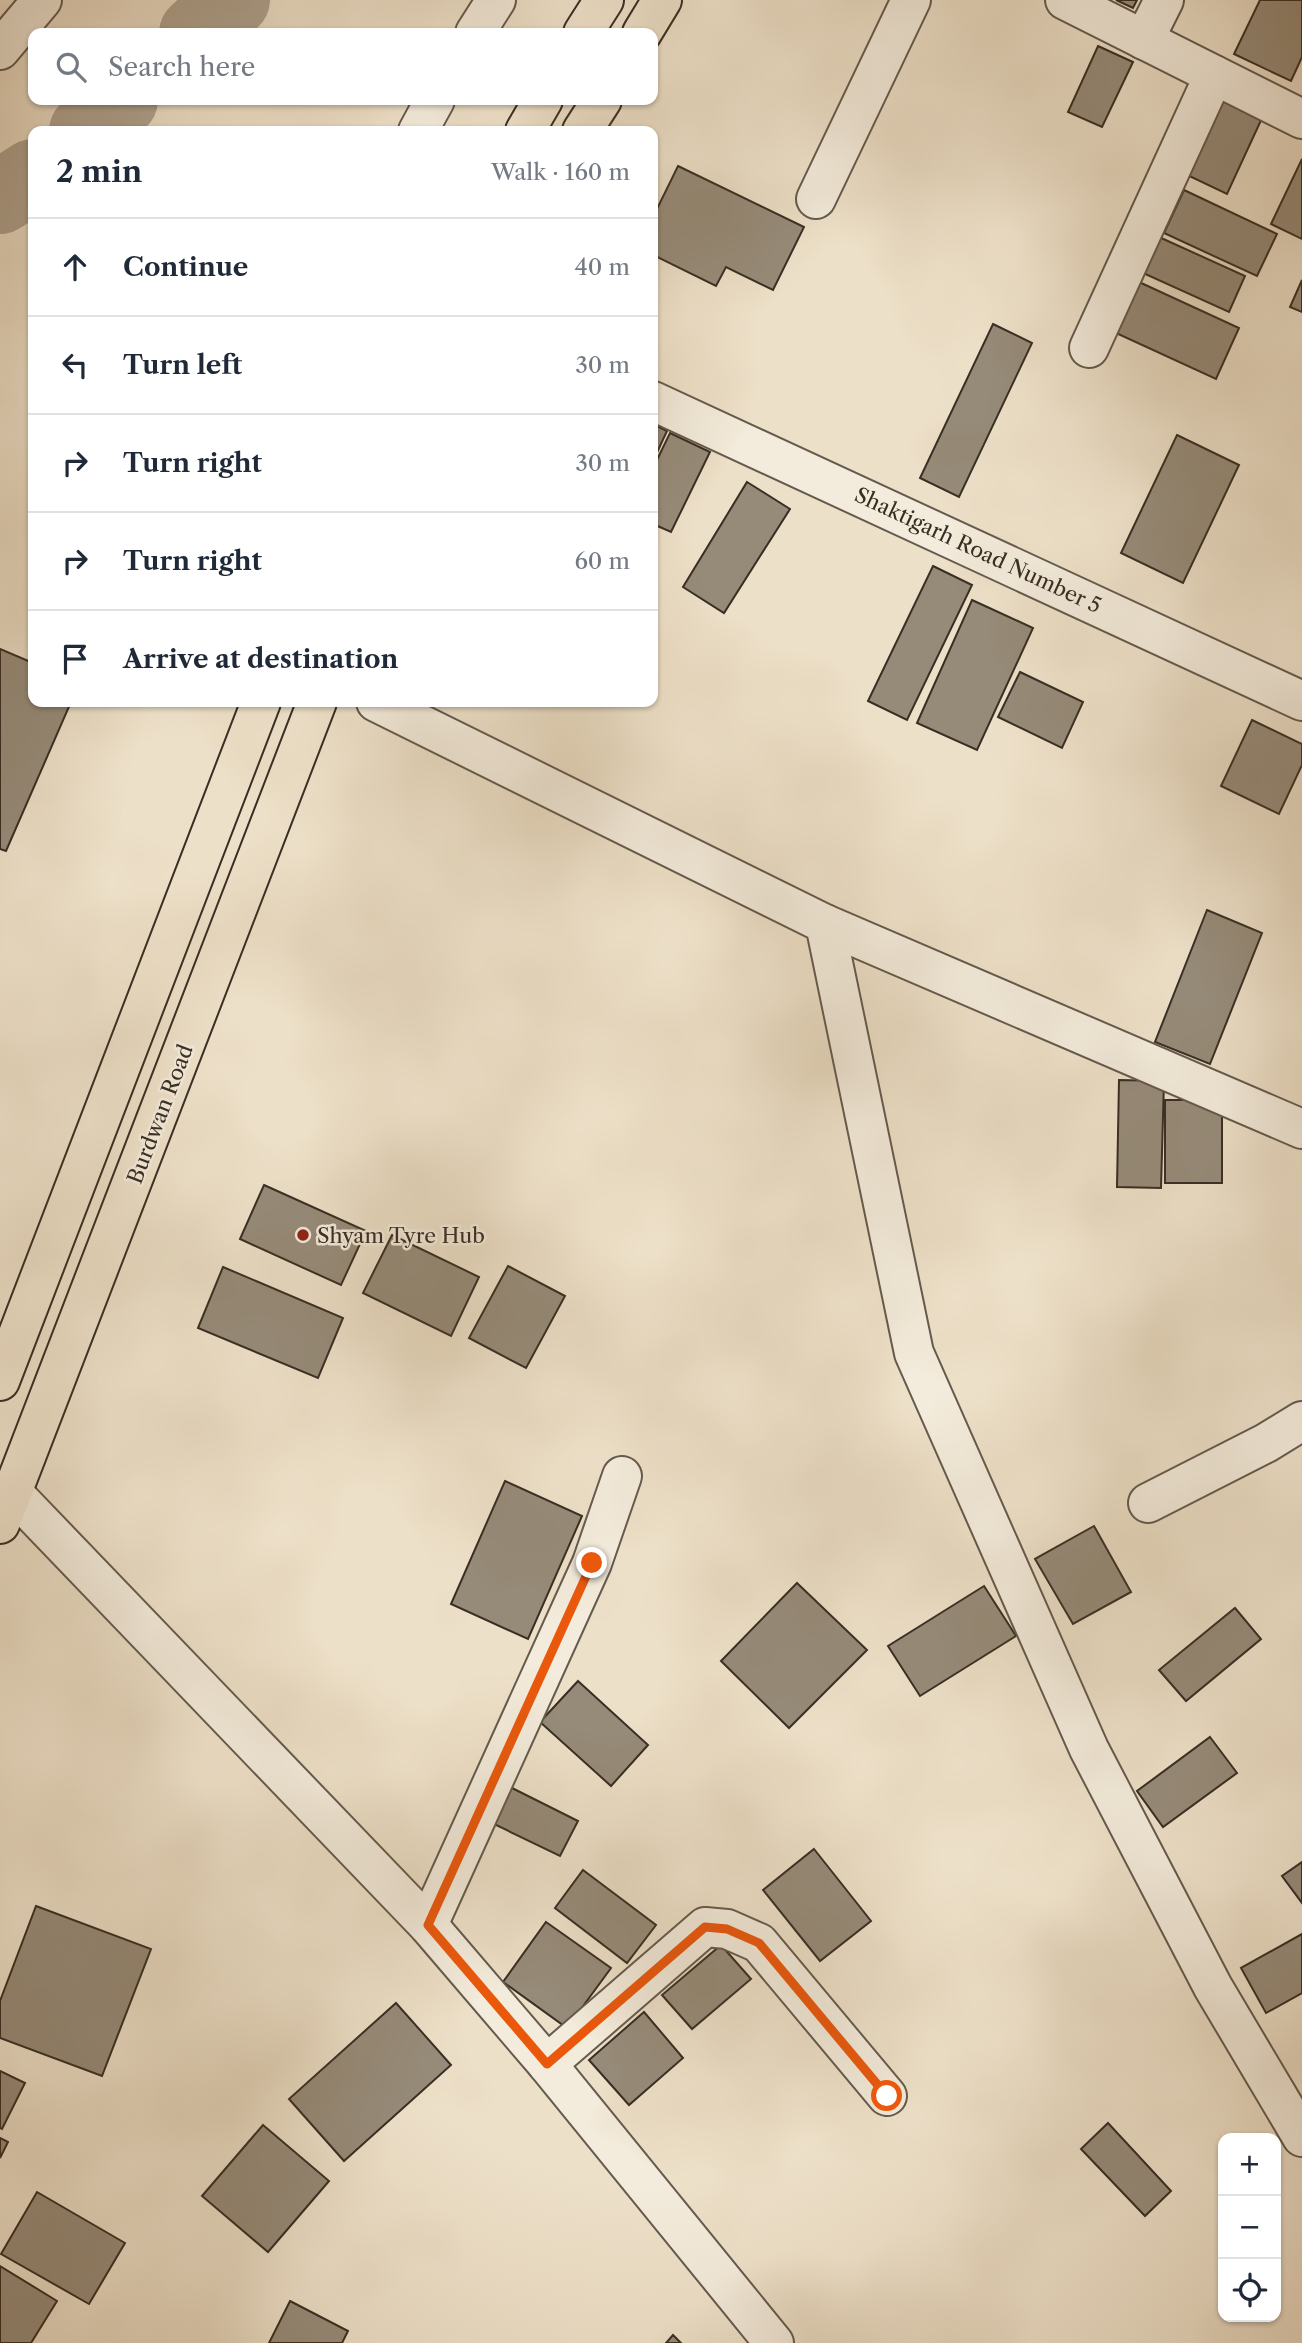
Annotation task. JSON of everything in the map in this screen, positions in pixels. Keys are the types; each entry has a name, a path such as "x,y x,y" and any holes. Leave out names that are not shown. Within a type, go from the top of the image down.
{"main road":[{"path":"586,28 604,0"},
{"path":"645,28 662,0"},
{"path":"528,126 540,105"},
{"path":"585,126 598,105"},
{"path":"0,1381 259,707"},
{"name":"Burdwan Road","path":"6,1508 136,1177 315,707"},
{"path":"85,1159 136,1177"}],"street":[{"path":"0,50 42,0"},
{"path":"478,28 496,0"},
{"path":"816,198 911,0"},
{"path":"1065,0 1302,119"},
{"path":"1144,40 1164,0"},
{"path":"1089,348 1214,75"},
{"path":"421,126 432,105"},
{"name":"Shaktigarh Road Number 5","path":"658,403 1302,701"},
{"path":"386,707 825,924 1302,1129"},
{"path":"825,924 914,1353 1089,1749 1213,1987 1302,2137"},
{"path":"1148,1503 1266,1443 1302,1421"},
{"path":"428,1925 592,1563 622,1476"},
{"path":"6,1508 428,1925 547,2064 774,2343"},
{"path":"547,2064 705,1927 727,1929 759,1943 887,2096"}],"building":[{"path":"1116,0 1137,0 1133,8"},
{"path":"1260,0 1302,0 1302,57 1291,81 1234,54"},
{"path":"1098,46 1133,62 1102,127 1068,112"},
{"path":"1219,96 1263,116 1227,194 1183,173"},
{"path":"1302,159 1302,239 1271,224"},
{"path":"678,166 804,227 773,290 726,267 716,286 658,257 658,207"},
{"path":"1184,190 1277,234 1257,276 1164,233"},
{"path":"1159,237 1245,276 1229,312 1143,273"},
{"path":"1302,280 1302,312 1290,307"},
{"path":"1139,282 1239,328 1216,379 1116,333"},
{"path":"993,324 1032,343 959,497 920,478"},
{"path":"658,426 667,431 658,450"},
{"path":"670,433 710,452 671,532 658,526 658,458"},
{"path":"1177,435 1239,465 1183,583 1121,553"},
{"path":"747,482 790,509 724,613 683,587"},
{"path":"933,566 972,585 907,720 868,701"},
{"path":"972,600 1033,628 977,750 917,723"},
{"path":"0,649 28,661 28,707 69,707 6,851 0,849"},
{"path":"1020,672 1083,702 1062,748 998,717"},
{"path":"1252,720 1302,744 1302,765 1279,814 1221,786"},
{"path":"1207,910 1262,933 1210,1064 1155,1042"},
{"path":"1119,1080 1164,1081 1161,1188 1117,1187"},
{"path":"1165,1100 1222,1100 1222,1183 1165,1183"},
{"name":"Shyam Tyre Hub","path":"264,1185 366,1231 341,1285 240,1239"},
{"path":"392,1235 479,1277 451,1336 363,1293"},
{"path":"508,1266 565,1296 526,1368 469,1338"},
{"path":"223,1267 343,1318 318,1378 198,1328"},
{"path":"505,1481 582,1516 528,1639 451,1604"},
{"path":"1094,1526 1131,1592 1073,1624 1035,1559"},
{"path":"797,1583 867,1650 789,1728 721,1661"},
{"path":"984,1586 1016,1636 920,1696 888,1646"},
{"path":"1235,1608 1261,1639 1186,1701 1159,1670"},
{"path":"578,1681 648,1745 611,1786 540,1722"},
{"path":"1210,1737 1237,1773 1163,1827 1137,1791"},
{"path":"510,1787 578,1821 560,1856 492,1823"},
{"path":"814,1849 871,1921 820,1961 763,1890"},
{"path":"1302,1862 1302,1903 1282,1876"},
{"path":"583,1870 656,1925 627,1963 555,1908"},
{"path":"36,1906 151,1949 102,2076 0,2038 0,2001"},
{"path":"546,1922 611,1968 567,2028 503,1982"},
{"path":"1302,1934 1302,1993 1266,2013 1241,1968"},
{"path":"721,1945 751,1979 692,2029 662,1995"},
{"path":"396,2003 451,2065 344,2161 289,2099"},
{"path":"644,2012 683,2058 629,2105 589,2060"},
{"path":"0,2071 25,2083 2,2129 0,2128"},
{"path":"1108,2123 1171,2191 1145,2216 1081,2149"},
{"path":"263,2125 329,2181 268,2252 202,2196"},
{"path":"0,2138 8,2142 0,2158"},
{"path":"37,2192 125,2243 89,2304 1,2254"},
{"path":"0,2266 57,2301 31,2343 0,2343"},
{"path":"290,2301 348,2331 342,2343 269,2343"},
{"path":"673,2335 681,2343 666,2343"}],"waterway":[{"path":"202,28 233,0"},
{"path":"92,126 115,105"},
{"path":"0,197 28,179"}],"place":[{"name":"Shyam Tyre Hub","path":"303,1235"}],"route":[{"path":"592,1563 428,1925 547,2064 705,1927 727,1929 744,1935 759,1943 887,2096"}]}
